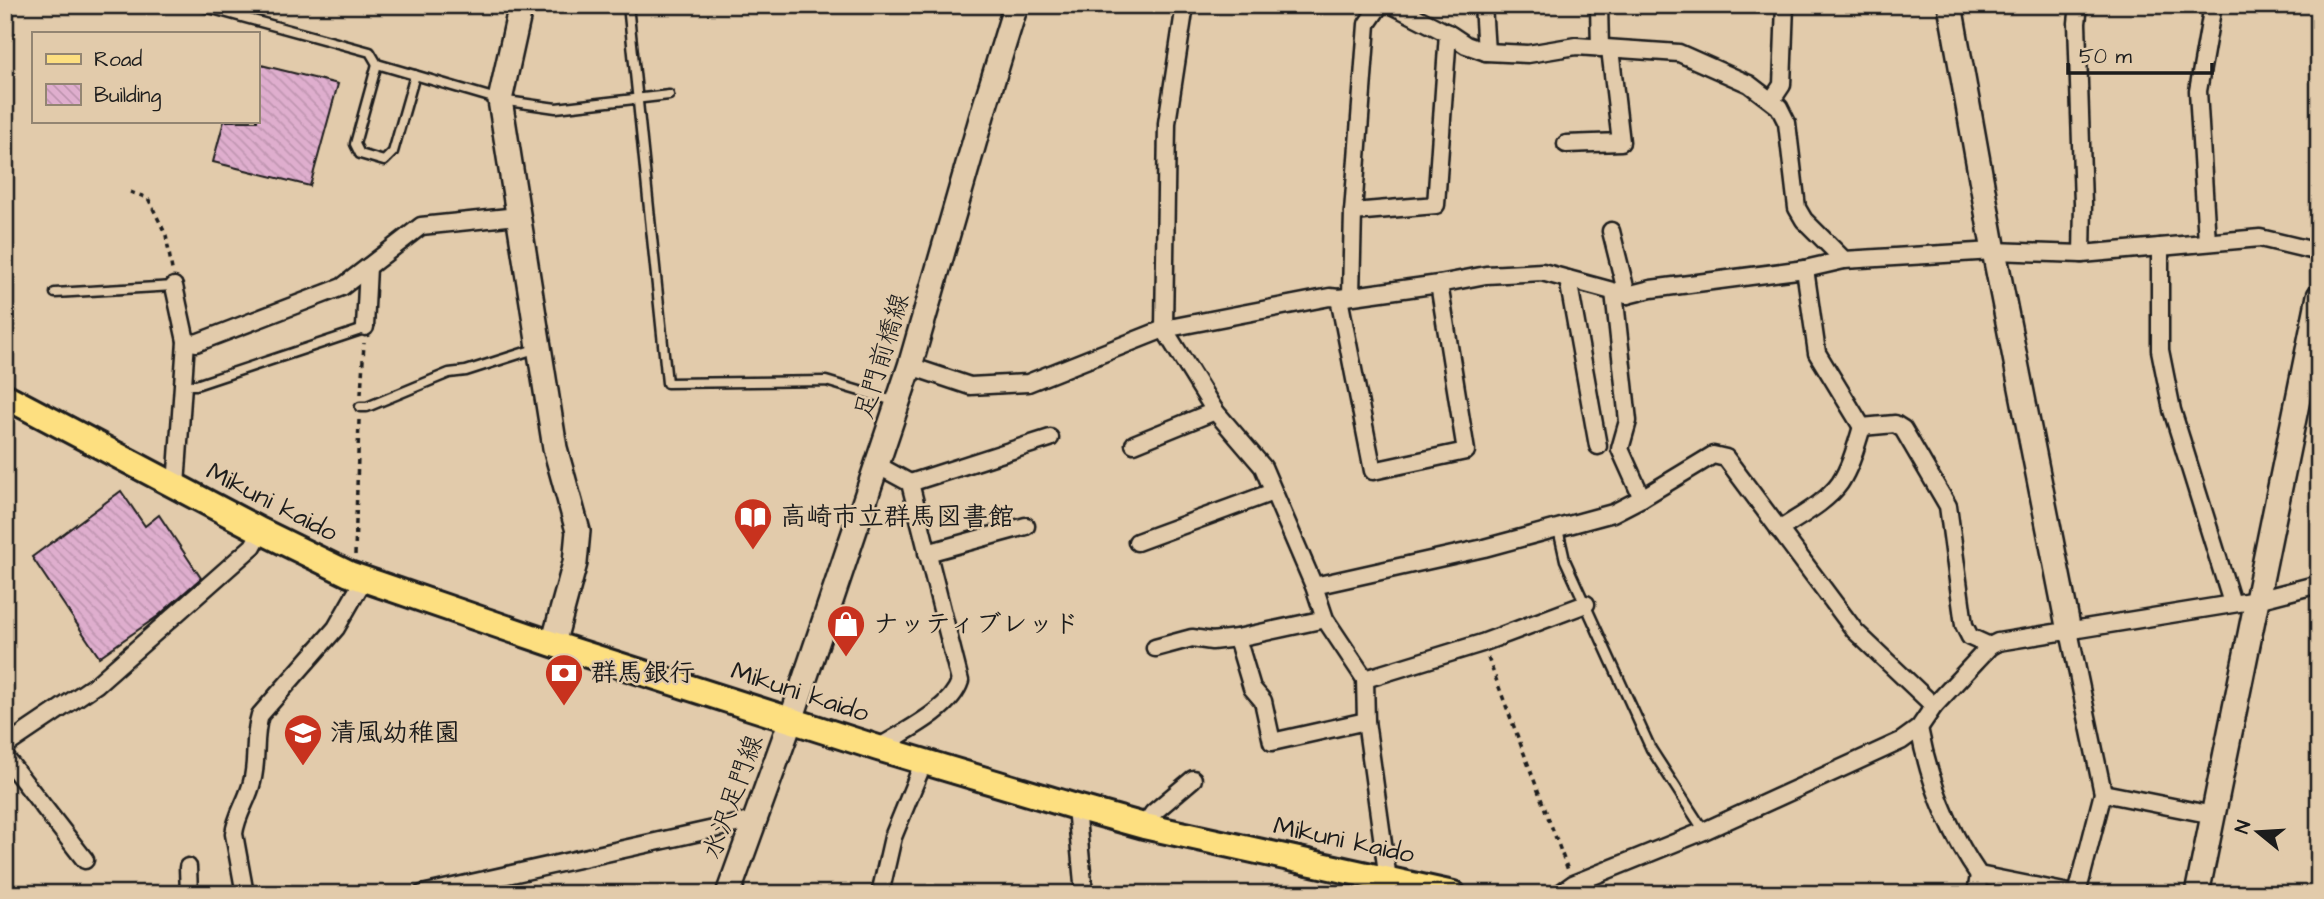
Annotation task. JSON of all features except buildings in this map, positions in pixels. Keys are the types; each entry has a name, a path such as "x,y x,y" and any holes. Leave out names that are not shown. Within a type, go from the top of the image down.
{"main road":[{"name":"Mikuni kaido","path":"5,396 318,560 360,569 553,644 877,748 1144,826 1390,887 1453,894"}],"street":[{"path":"521,5 499,100 555,448 578,531 575,563 553,644"},
{"name":"足門前橋線","path":"791,720 910,366 1016,5"},
{"path":"1185,5 1167,123 1164,329 1215,411 1264,467 1325,619 1365,679 1366,721 1390,887"},
{"path":"1380,5 1367,24 1345,296 1373,471 1466,451 1439,284"},
{"path":"1392,5 1466,45 1486,52 1528,54 1576,46 1679,54 1749,84 1779,107 1787,123 1797,208 1804,220 1844,260"},
{"path":"1483,5 1486,52"},
{"path":"1566,144 1621,142 1599,5"},
{"path":"1772,100 1782,85 1785,5"},
{"path":"1950,5 1994,251 2103,793 2076,894 1979,875"},
{"path":"2079,5 2077,23 2082,254"},
{"path":"2207,242 2198,91 2213,5"},
{"path":"1353,212 1436,205 1448,33"},
{"path":"186,341 196,343 342,287 421,226 518,216"},
{"path":"1611,231 1620,293 1628,421 1620,449 1642,498"},
{"path":"910,366 970,386 1028,383 1164,329 1330,297 1439,284 1486,275 1542,272 1620,293 1805,269 1844,260 1994,251 2082,254 2260,238 2319,251"},
{"path":"2160,247 2160,350 2172,410 2232,603"},
{"path":"365,327 369,267"},
{"path":"1805,269 1817,353 1862,427"},
{"path":"1568,279 1598,446"},
{"path":"174,286 186,341 176,486"},
{"path":"2197,894 2319,296"},
{"path":"1134,444 1215,411"},
{"path":"1862,427 1895,424 1903,429 1948,506 1964,625 1970,637 1990,646 2257,600 2319,584"},
{"path":"1779,530 1815,506 1838,485 1850,462 1862,427"},
{"path":"877,466 910,482 1050,438"},
{"path":"1314,586 1558,529 1613,513 1713,455 1726,458 1855,631 1934,706"},
{"path":"877,748 942,707 957,690 960,681 910,482"},
{"path":"1137,542 1273,492"},
{"path":"927,553 1026,526"},
{"path":"5,746 97,684 253,546 261,531"},
{"path":"246,894 234,834 252,783 256,727 260,715 336,628 360,569"},
{"path":"1365,679 1482,643 1586,604"},
{"path":"1155,648 1192,638 1212,641 1237,638 1325,619"},
{"path":"1237,638 1252,688 1263,701 1272,742 1366,721"},
{"path":"1566,889 1704,831 1901,741 1919,728 1934,706 1990,646"},
{"name":"水沢足門線","path":"728,894 791,720"},
{"path":"1919,728 1939,800 1966,856 1979,875 1976,894"},
{"path":"5,757 85,860"},
{"path":"880,894 893,837 924,761"},
{"path":"1144,826 1153,813 1194,779"},
{"path":"2103,793 2213,814"},
{"path":"1076,807 1084,894"},
{"path":"422,894 754,820"},
{"path":"188,867 189,894"}],"lane":[{"path":"198,5 370,52 377,64 499,100 556,108 669,95"},
{"path":"628,5 640,99 667,383 826,381 897,402"},
{"path":"377,64 355,144 360,154 384,161 393,152 415,75"},
{"path":"55,293 174,286"},
{"path":"185,385 196,385 365,327"},
{"path":"360,407 367,407 449,373 466,371 538,348"},
{"path":"1558,529 1564,560 1651,749 1704,831"}],"path":[{"path":"130,192 148,198 166,235 174,286"},
{"path":"360,569 360,407 365,327"},
{"path":"1482,643 1566,889"}],"place":[{"name":"高崎市立群馬図書館","path":"753,551"},
{"name":"ナッティブレッド","path":"846,658"},
{"name":"群馬銀行","path":"564,707"},
{"name":"清風幼稚園","path":"303,767"}]}
